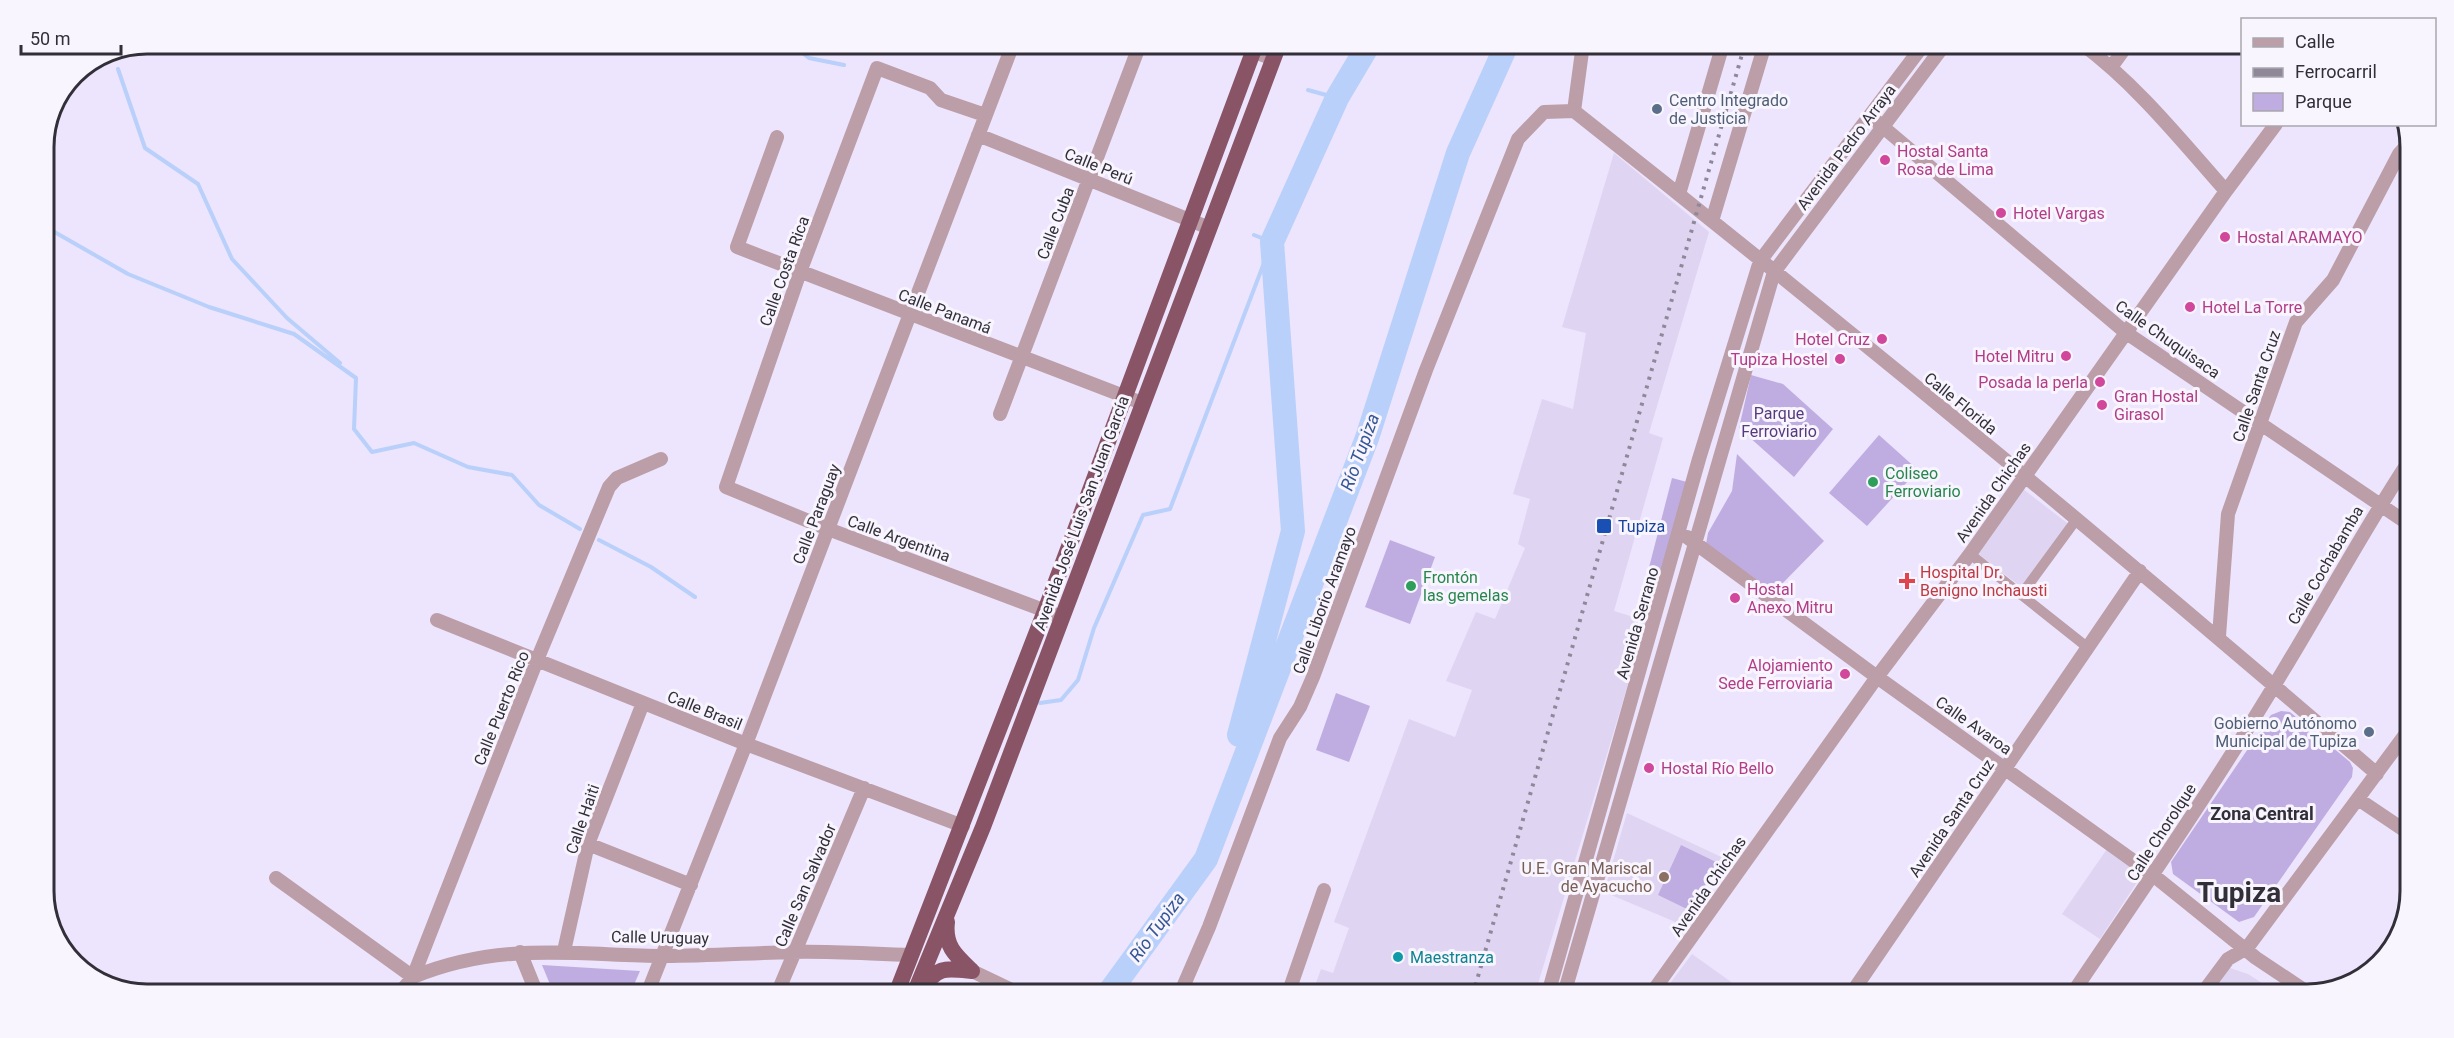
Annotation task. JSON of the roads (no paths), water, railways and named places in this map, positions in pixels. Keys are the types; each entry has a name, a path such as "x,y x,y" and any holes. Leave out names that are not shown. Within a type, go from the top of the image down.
{"highway":[{"name":"Avenida José Luis San Juan García","path":"900,984 1045,610 1253,54"},
{"name":"Avenida José Luis San Juan García","path":"920,984 1062,617 1275,54"},
{"path":"948,913 945,935 950,950 972,971"},
{"path":"925,984 944,968 972,971"}],"street":[{"name":"Calle Paraguay","path":"651,984 746,744 1009,54"},
{"name":"Calle Cuba","path":"1000,414 1136,54"},
{"path":"1574,111 1582,54"},
{"path":"1679,194 1720,54"},
{"path":"1712,221 1762,54"},
{"name":"Avenida Pedro Arraya","path":"1760,261 1916,54"},
{"name":"Avenida Pedro Arraya","path":"1774,272 1937,54"},
{"path":"2096,54 2112,66 2226,191"},
{"path":"2112,66 2121,54"},
{"name":"Calle Costa Rica","path":"726,487 800,272 877,68 930,88 941,99 986,115"},
{"name":"Calle Florida","path":"1574,111 1679,194 2219,636 2377,774"},
{"name":"Calle Liborio Aramayo","path":"1184,984 1209,927 1280,738 1300,707 1313,677 1426,370 1518,139 1544,112 1574,111"},
{"name":"Calle Chuquisaca","path":"1870,116 2125,332 2400,518"},
{"name":"Avenida Chichas","path":"1658,984 1877,677 1970,554 2125,332 2275,126"},
{"name":"Calle Perú","path":"978,135 1208,227"},
{"name":"Calle Panamá","path":"777,137 737,247 1142,403"},
{"name":"Calle Santa Cruz","path":"2219,636 2228,514 2296,322 2333,280 2400,153"},
{"name":"Avenida Serrano","path":"1551,984 1681,532 1699,459 1760,261"},
{"name":"Avenida Serrano","path":"1567,984 1774,272"},
{"name":"Calle Puerto Rico","path":"407,984 412,977 537,660 609,488 617,478 661,459"},
{"name":"Calle Cochabamba","path":"2274,685 2400,475"},
{"name":"Calle Argentina","path":"726,487 828,529 1062,617"},
{"path":"2021,595 2076,520"},
{"name":"Calle Avaroa","path":"1681,532 1877,677 2153,875 2247,948 2256,958 2295,984"},
{"path":"1970,554 2087,647"},
{"name":"Avenida Santa Cruz","path":"1858,984 2140,571"},
{"name":"Calle Brasil","path":"437,620 746,744 963,826"},
{"name":"Calle Chorolque","path":"2079,984 2153,875 2274,685"},
{"name":"Calle Haiti","path":"564,951 588,844 643,703"},
{"path":"2209,984 2228,959 2247,948 2400,742"},
{"name":"Calle San Salvador","path":"781,984 864,788"},
{"path":"2358,799 2400,827"},
{"path":"588,844 691,885"},
{"path":"276,878 412,977"},
{"path":"1291,984 1324,890"},
{"name":"Calle Uruguay","path":"412,977 447,963 520,952 564,951 664,956 795,952 911,955"},
{"path":"520,952 533,984"},
{"path":"972,971 999,984"}],"waterway":[{"path":"804,54 809,58 844,65"},
{"name":"Río Tupiza","path":"1239,735 1293,531 1272,242 1337,98 1363,54"},
{"name":"Río Tupiza","path":"1115,984 1206,859 1367,438 1458,153 1503,54"},
{"path":"118,69 145,148 198,184 232,259 287,318 340,363"},
{"path":"1308,90 1337,98"},
{"path":"54,232 128,274 209,307 294,334 356,378 354,429 372,452 414,443 468,467 512,475 539,505 580,529"},
{"path":"1040,703 1061,700 1078,680 1094,628 1143,515 1170,509 1272,242 1254,235"},
{"path":"599,540 651,567 695,597"}],"railway":[{"path":"1476,984 1742,54"}],"place":[{"name":"Centro Integrado de Justicia","path":"1657,109"},
{"name":"Hostal Santa Rosa de Lima","path":"1885,160"},
{"name":"Hotel Vargas","path":"2001,213"},
{"name":"Hostal ARAMAYO","path":"2225,237"},
{"name":"Hotel La Torre","path":"2190,307"},
{"name":"Hotel Cruz","path":"1882,339"},
{"name":"Hotel Mitru","path":"2066,356"},
{"name":"Tupiza Hostel","path":"1840,359"},
{"name":"Posada la perla","path":"2100,382"},
{"name":"Gran Hostal Girasol","path":"2102,405"},
{"name":"Coliseo Ferroviario","path":"1873,482"},
{"name":"Tupiza","path":"1604,526"},
{"name":"Hospital Dr. Benigno Inchausti","path":"1907,581"},
{"name":"Frontón las gemelas","path":"1411,586"},
{"name":"Hostal Anexo Mitru","path":"1735,598"},
{"name":"Alojamiento Sede Ferroviaria","path":"1845,674"},
{"name":"Gobierno Autónomo Municipal de Tupiza","path":"2369,732"},
{"name":"Hostal Río Bello","path":"1649,768"},
{"name":"U.E. Gran Mariscal de Ayacucho","path":"1664,877"},
{"name":"Maestranza","path":"1398,957"}],"district":[{"name":"Zona Central","path":"2262,814"},
{"name":"Tupiza","path":"2239,892"}],"park label":[{"name":"Parque Ferroviario","path":"1779,422"}]}
